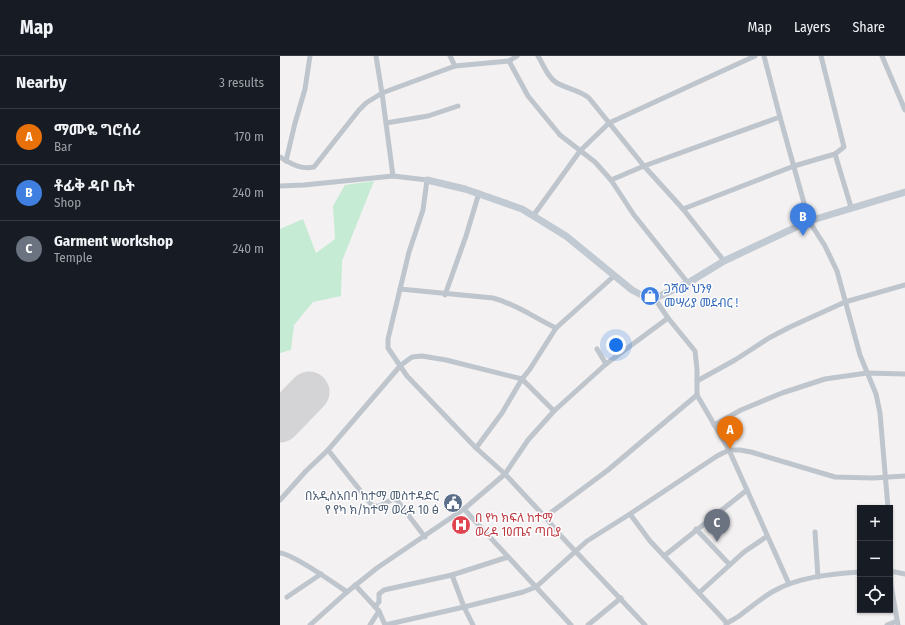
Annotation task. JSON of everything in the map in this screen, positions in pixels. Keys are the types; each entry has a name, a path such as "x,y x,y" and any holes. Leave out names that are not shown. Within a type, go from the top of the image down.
{"main road":[{"path":"427,180 479,193 522,209 566,236 632,290 651,300 688,282 724,261 809,221 905,192"}],"street":[{"path":"286,161 305,89 310,56"},
{"path":"376,56 393,176"},
{"path":"450,56 454,66"},
{"path":"280,157 300,168 307,169 314,167 359,110 366,103 382,93 454,66 509,61 517,56"},
{"path":"538,56 556,83 585,94 644,166 683,209 724,261"},
{"path":"533,216 580,151 609,123 755,56"},
{"path":"764,56 809,221 825,246 837,271 860,355 876,394 880,413 888,505"},
{"path":"683,209 794,166 835,154 844,147 844,142 821,56"},
{"path":"883,56 905,108"},
{"path":"509,61 528,96 560,135 595,162 611,180 634,215 688,282"},
{"path":"386,123 428,116 458,106"},
{"path":"611,180 644,166 780,117"},
{"path":"835,154 851,208"},
{"path":"280,186 393,176 427,180 423,210 409,252 388,339 388,348 412,382 476,448 505,474 645,625"},
{"path":"445,295 466,236 479,193"},
{"path":"476,448 502,413 522,379 556,328 614,276"},
{"path":"697,381 735,360 769,338 845,302 905,285"},
{"path":"400,289 445,295 493,298 517,307 556,328"},
{"path":"655,299 694,351 696,357 698,395 729,450 766,537 789,584"},
{"path":"310,625 355,585 464,509 505,474 528,440 554,411 606,364 668,318"},
{"path":"597,349 606,364"},
{"path":"280,500 306,471 328,450 400,365 412,357 422,356 446,360 522,379 554,411"},
{"path":"714,424 741,410 804,385 825,379 867,373 905,374"},
{"path":"545,517 608,470 698,395"},
{"path":"328,450 375,507 378,507 392,499 396,499 425,537"},
{"path":"355,585 377,609 385,625 464,608 523,592 536,587 586,541 630,514 717,456 729,450 751,452 835,477 905,476"},
{"path":"664,556 696,529 747,490"},
{"path":"464,509 571,625"},
{"path":"630,514 642,532 700,592 726,624 767,595 789,584 818,577 857,572"},
{"path":"696,529 730,565"},
{"path":"815,532 818,577"},
{"path":"700,592 744,552 766,537"},
{"path":"280,553 321,574 347,592"},
{"path":"370,625 377,609 379,594 384,590 452,575 508,557"},
{"path":"893,572 905,574"},
{"path":"287,597 321,574"},
{"path":"452,575 464,608 473,625"},
{"path":"887,625 897,623 891,577"},
{"path":"588,625 621,598"}],"green space":[{"path":"374,181 342,261 341,296 313,302 294,325 291,350 280,353 280,229 303,219 316,253 335,239 333,206 345,185"}],"runway":[{"path":"280,422 309,392"}],"place":[{"name":"ቶፊቅ ዳቦ ቤት","path":"803,236"},
{"name":"ጋሻው ህንፃ መሣሪያ መደብር !","path":"650,296"},
{"name":"ማሙዬ ግሮሰሪ","path":"730,449"},
{"name":"በአዲስአበባ ከተማ መስተዳድር የ የካ ክ/ከተማ ወረዳ 10 ፅ","path":"453,503"},
{"name":"በ የካ ክፍለ ከተማ ወረዳ 10ጤና ጣቢያ","path":"461,525"},
{"name":"Garment workshop","path":"717,542"}]}
